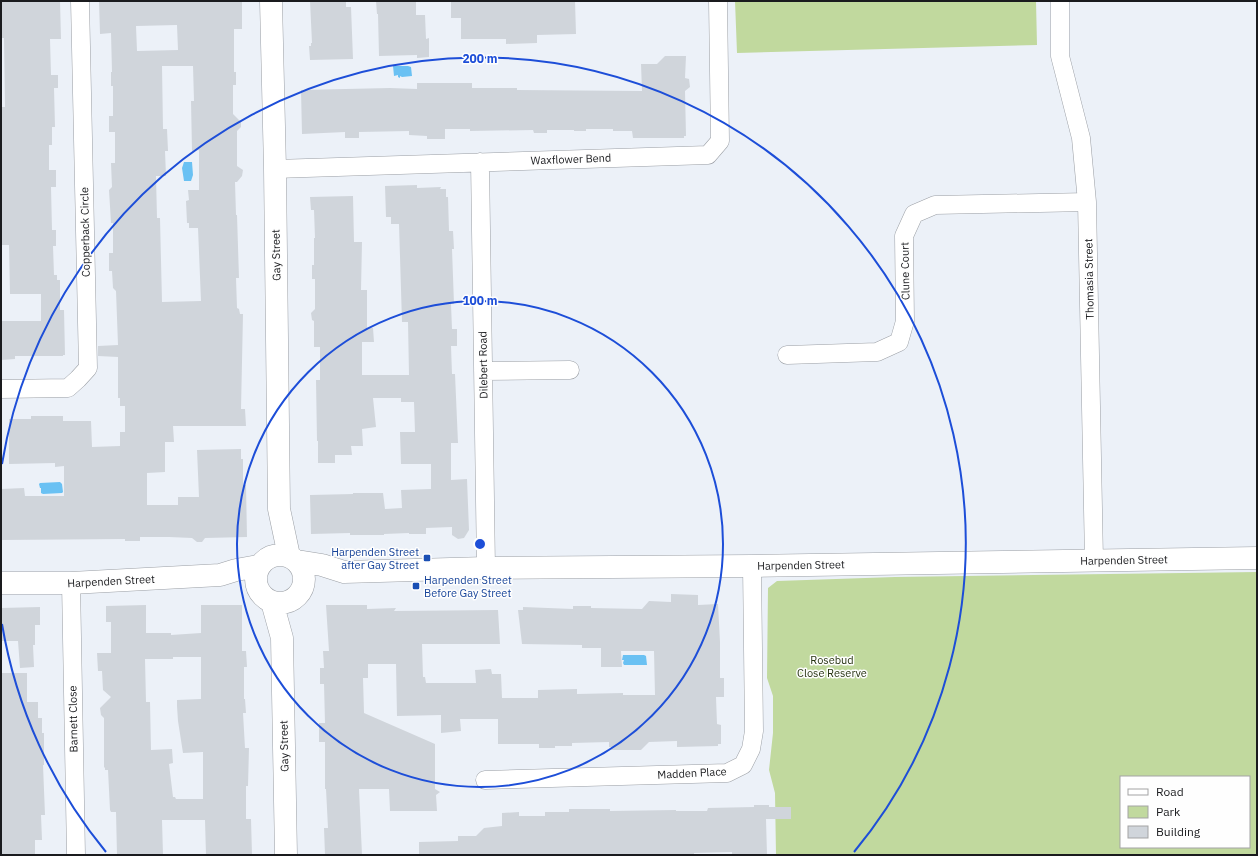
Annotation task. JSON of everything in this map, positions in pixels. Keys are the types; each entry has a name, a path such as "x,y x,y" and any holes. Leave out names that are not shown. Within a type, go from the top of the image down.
{"street":[{"name":"Copperback Circle","path":"1,389 68,388 88,368 80,1"},
{"name":"Gay Street","path":"271,1 275,169 279,509 293,558"},
{"name":"Waxflower Bend","path":"275,169 708,155 720,141 718,1"},
{"name":"Thomasia Street","path":"1060,1 1060,56 1081,138 1087,202 1094,560"},
{"name":"Dilebert Road","path":"480,162 486,568"},
{"name":"Clune Court","path":"787,355 877,352 899,342 905,321 904,236 914,214 935,204 1087,202"},
{"path":"483,371 570,370"},
{"name":"Gay Street","path":"259,571 279,509"},
{"name":"Harpenden Street","path":"1,583 71,583 220,575 241,583 259,571 268,557 282,554 344,572 486,568 752,566 1257,558"},
{"path":"293,558 302,567 304,574 304,583 299,594"},
{"name":"Madden Place","path":"485,780 727,773 744,765 752,749 754,731 752,566"},
{"path":"259,571 260,592 265,598 272,602"},
{"name":"Harpenden Street","path":"272,602 285,603 291,601 299,594 344,572"},
{"name":"Barnett Close","path":"71,583 76,855"},
{"name":"Gay Street","path":"282,638 299,594"},
{"name":"Gay Street","path":"272,602 282,638 286,855"}],"green space":[{"path":"735,1 1036,1 1037,45 737,53"},
{"name":"Rosebud Close Reserve","path":"1257,572 1257,855 776,855 775,793 769,770 773,733 773,696 767,678 768,588 777,581 895,577"}],"water":[{"path":"393,66 411,67 412,76 400,76 400,78 398,75 394,76"},
{"path":"184,162 192,162 193,175 191,181 184,181 182,168"},
{"path":"60,482 62,484 62,493 41,493 40,483"},
{"path":"623,655 644,655 646,656 647,665 624,665 624,660 622,660"}],"building":[{"path":"1,1 60,1 61,39 50,39 51,75 58,75 58,88 54,88 55,127 52,127 52,145 49,145 49,170 56,170 56,187 51,187 52,230 56,230 56,246 53,246 54,275 57,275 57,280 60,280 60,310 64,310 65,355 63,356 15,356 15,359 1,360 1,321 41,321 41,294 10,294 9,245 1,245 1,107 5,107 4,38 1,38"},
{"path":"99,1 242,1 242,29 234,29 234,72 236,72 236,85 233,85 233,114 241,122 241,127 237,131 237,166 243,170 242,176 237,182 235,182 239,278 236,278 237,308 239,309 240,314 243,314 241,409 245,409 246,426 173,426 174,442 165,442 165,472 147,473 147,505 178,505 178,497 199,497 197,450 241,449 241,459 243,459 243,485 246,485 247,537 205,538 202,542 197,542 192,538 169,537 140,537 140,541 125,541 125,539 1,540 1,489 24,488 25,496 64,496 64,466 55,467 55,463 9,464 9,419 31,419 31,416 63,416 63,421 91,421 92,447 120,446 120,432 125,432 125,406 120,406 120,398 118,398 118,357 98,356 98,346 118,345 116,291 113,288 112,271 109,271 109,253 113,253 113,223 111,223 109,190 112,187 111,163 115,163 115,132 109,132 109,116 113,116 113,86 111,86 111,33 100,34","holes":["177,25 178,50 137,51 136,26","162,66 193,66 194,101 191,101 192,151 199,150 199,190 188,190 189,200 186,201 187,223 189,223 189,228 198,228 201,301 162,302 160,218 157,218 156,176 166,176 165,151 168,151 167,129 163,129"]},
{"path":"310,1 346,1 346,7 351,7 353,59 310,60 309,46 311,46 312,43"},
{"path":"376,1 416,1 416,15 425,15 426,39 429,38 429,57 417,58 417,55 379,56 378,14"},
{"path":"575,1 576,34 537,35 537,43 506,44 506,39 461,39 461,18 451,18 451,2"},
{"path":"665,56 686,56 685,78 689,79 690,87 685,91 686,136 684,136 684,138 633,138 632,131 613,131 613,129 586,129 586,131 547,130 547,133 534,133 533,130 470,131 470,129 445,129 445,139 427,139 427,136 409,135 409,131 359,132 359,138 345,138 345,132 302,134 301,90 390,88 417,89 417,83 472,83 472,88 517,88 517,90 642,91 641,64 657,64"},
{"path":"417,185 417,188 441,187 440,189 446,189 446,197 448,197 449,231 453,231 454,249 452,249 454,304 451,304 452,329 457,329 457,346 451,346 452,374 455,374 458,443 451,443 451,480 467,479 469,530 464,538 458,539 452,535 452,527 426,528 426,534 311,534 310,495 383,493 385,509 402,508 401,490 431,489 431,464 401,464 400,432 415,432 414,402 401,402 401,398 373,398 376,427 362,429 363,446 351,446 352,455 335,455 335,463 318,463 316,380 320,380 320,347 314,347 314,321 312,320 311,313 315,309 315,279 312,279 312,265 314,265 315,238 314,210 311,210 310,197 353,196 354,242 362,242 361,290 367,290 367,328 373,328 374,342 362,342 362,375 409,375 408,322 402,322 399,224 391,224 391,217 386,217 385,186"},
{"path":"671,594 698,595 698,605 718,604 720,678 724,678 724,697 716,697 717,724 721,725 721,744 718,744 718,746 677,747 677,741 649,742 641,750 611,750 611,747 609,747 609,742 572,743 572,746 555,746 555,748 539,748 539,744 498,744 498,719 460,719 461,731 441,733 441,715 397,716 396,664 368,664 368,678 363,678 364,713 435,744 435,789 440,792 436,795 437,811 390,811 389,789 359,789 362,855 325,855 324,828 328,828 325,789 325,742 319,742 319,723 325,723 324,684 320,684 320,668 324,668 323,651 329,651 326,605 367,605 367,609 396,608 394,611 498,610 500,644 422,644 423,677 425,677 426,683 476,683 475,670 491,669 492,674 501,674 502,698 538,698 538,690 577,689 577,694 623,693 623,695 655,695 654,651 621,651 622,667 601,667 601,648 582,648 582,645 522,644 518,610 523,610 523,607 573,609 573,606 591,606 591,608 642,609 649,601 671,602"},
{"path":"146,605 146,633 171,633 171,635 201,633 201,605 242,605 242,651 246,651 247,667 244,667 244,699 246,713 243,713 245,748 249,748 248,786 246,786 246,819 251,819 252,855 206,855 205,820 162,820 163,855 117,855 116,812 111,812 110,810 108,770 105,770 105,767 104,768 104,718 101,715 100,708 111,697 103,690 102,671 98,671 97,653 111,653 111,622 106,622 106,606","holes":["201,657 201,699 177,700 177,706 183,753 203,752 203,799 176,799 173,797 169,764 173,763 172,749 151,750 150,702 146,702 145,659"]},
{"path":"40,607 40,625 35,625 35,645 33,645 34,667 20,668 18,641 1,641 1,608"},
{"path":"1,673 27,673 27,702 38,702 38,718 42,718 42,733 44,733 43,765 45,815 41,815 42,840 35,840 35,855 1,855"},
{"path":"754,805 791,807 791,819 766,819 767,855 732,855 732,852 694,853 694,855 419,855 419,842 458,841 458,836 476,836 484,828 502,826 502,813 519,812 519,816 545,816 545,812 569,812 569,809 610,809 610,811 707,811 708,808 754,807"}],"place":[{"name":"Harpenden Street after Gay Street","path":"427,558"},
{"name":"Harpenden Street Before Gay Street","path":"416,586"}]}
